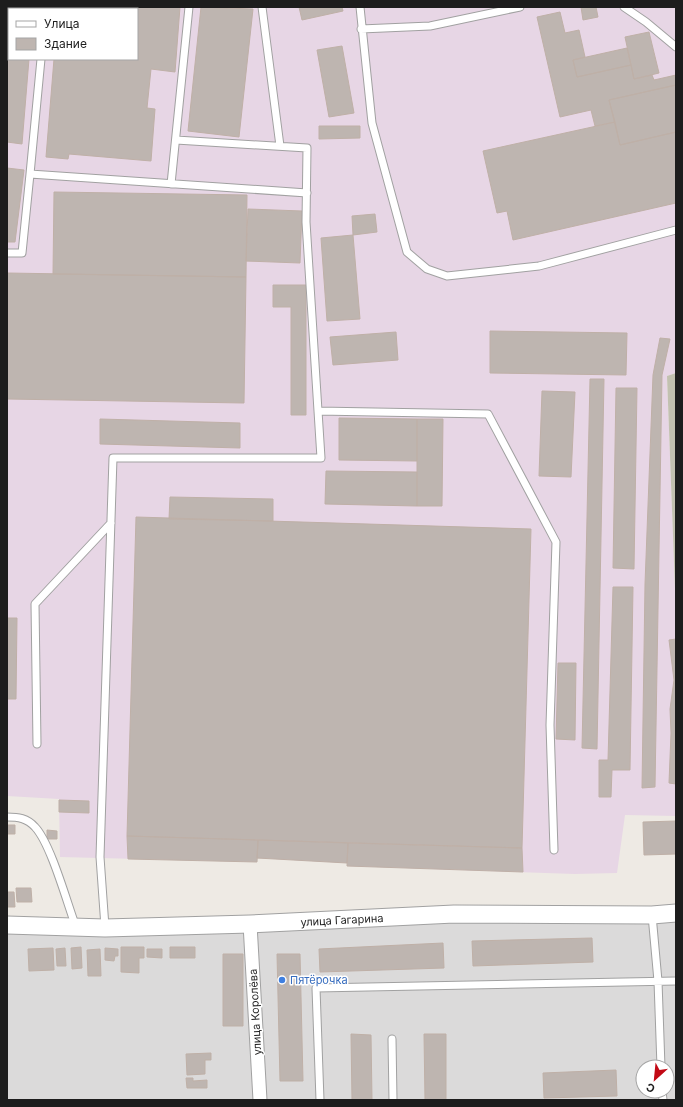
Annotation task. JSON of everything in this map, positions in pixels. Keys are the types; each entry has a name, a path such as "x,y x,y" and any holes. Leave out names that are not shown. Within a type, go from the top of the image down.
{"street":[{"name":"улица Гагарина","path":"7,925 105,928 250,924 454,914 652,915 676,913"},
{"name":"улица Королёва","path":"250,924 260,1100"}],"lane":[{"path":"170,184 176,140 189,7"},
{"path":"262,7 280,146"},
{"path":"360,7 361,29 372,123 407,252 427,269 447,276 539,266 676,230"},
{"path":"361,29 430,26 520,7"},
{"path":"624,7 646,22 676,47"},
{"path":"7,253 22,253 41,60"},
{"path":"105,928 100,857 113,458 321,458 306,222 307,148 176,140"},
{"path":"30,174 306,193"},
{"path":"318,411 488,414 556,542 550,725 554,850"},
{"path":"37,744 35,604 111,523"},
{"path":"7,817 20,817 35,826 44,840 76,927"},
{"path":"652,915 658,981 661,1059"},
{"path":"320,1100 316,988 676,981"},
{"path":"392,1039 393,1100"}],"shaded area":[{"path":"7,7 676,7 676,373 667,376 676,615 676,816 625,815 617,873 575,874 347,866 347,863 257,858 257,862 60,857 59,799 7,796"},
{"path":"676,373 676,615 667,376"},
{"path":"676,913 676,1100 260,1100 250,924"},
{"path":"243,931 259,1100 7,1100 7,934"}],"building":[{"path":"180,7 175,72 151,69 147,108 155,109 151,161 69,154 68,159 46,157 54,60 138,60 138,8 58,8"},
{"path":"201,7 253,9 239,137 188,131"},
{"path":"299,7 342,7 343,11 302,20"},
{"path":"581,7 596,7 598,17 583,20"},
{"path":"560,12 565,33 579,30 585,57 573,60 577,77 631,65 634,79 652,75 654,80 676,75 676,85 609,100 615,122 595,126 591,110 560,117 537,17"},
{"path":"8,27 8,60 29,60 22,144 7,142"},
{"path":"649,32 659,73 634,79 625,37"},
{"path":"342,46 354,113 329,117 317,50"},
{"path":"627,48 631,65 577,77 573,60"},
{"path":"676,85 676,132 620,145 609,100"},
{"path":"615,122 620,145 676,132 676,203 513,240 507,211 497,213 483,151"},
{"path":"319,126 360,126 360,138 319,139"},
{"path":"7,168 24,170 15,242 7,242"},
{"path":"54,192 247,195 246,277 53,274"},
{"path":"248,209 302,211 300,263 246,261"},
{"path":"375,214 377,232 353,235 352,216"},
{"path":"353,235 360,319 327,321 321,238"},
{"path":"7,273 246,277 244,403 7,399"},
{"path":"273,285 306,285 306,415 291,415 291,307 273,307"},
{"path":"490,331 627,333 626,375 490,373"},
{"path":"396,332 398,360 333,365 330,337"},
{"path":"660,338 670,339 662,375 655,787 642,788 645,584 653,375"},
{"path":"590,379 604,379 597,749 582,748"},
{"path":"616,388 637,388 634,569 613,568"},
{"path":"542,391 575,392 571,477 539,476"},
{"path":"339,418 417,419 417,461 339,460"},
{"path":"100,419 240,423 240,448 100,444"},
{"path":"417,419 443,419 442,506 417,506"},
{"path":"326,471 417,472 417,506 325,504"},
{"path":"170,497 273,499 273,521 169,519"},
{"path":"136,517 531,529 522,848 127,836"},
{"path":"613,587 633,587 630,770 612,770 611,797 599,797 599,760 608,760"},
{"path":"7,618 17,618 16,699 7,699"},
{"path":"676,639 676,784 669,783 671,733 670,709 674,680 669,640"},
{"path":"558,663 576,663 575,740 556,739"},
{"path":"59,800 89,801 89,813 59,812"},
{"path":"676,821 676,854 644,855 643,822"},
{"path":"7,825 15,825 15,834 7,834"},
{"path":"47,830 57,831 57,839 47,839"},
{"path":"127,836 258,840 257,862 128,859"},
{"path":"258,840 348,843 347,863 257,858"},
{"path":"348,843 522,848 523,872 347,866"},
{"path":"16,888 31,888 32,902 17,902"},
{"path":"7,892 14,892 15,907 7,907"},
{"path":"592,938 593,962 473,966 472,941"},
{"path":"443,943 444,968 320,972 319,949"},
{"path":"81,947 82,968 72,969 71,948"},
{"path":"121,947 144,947 144,958 139,958 139,973 121,972"},
{"path":"170,947 195,947 195,958 170,958"},
{"path":"53,948 54,970 29,971 28,949"},
{"path":"65,948 66,966 57,966 56,949"},
{"path":"105,948 118,949 118,956 115,956 114,961 105,960"},
{"path":"100,949 101,976 88,976 87,950"},
{"path":"147,949 162,949 162,958 147,957"},
{"path":"223,954 243,954 243,1026 223,1026"},
{"path":"277,954 300,954 303,1081 280,1081"},
{"path":"351,1034 371,1035 372,1100 352,1100"},
{"path":"424,1034 446,1034 446,1100 425,1100"},
{"path":"211,1053 211,1060 205,1060 205,1074 187,1075 186,1054"},
{"path":"616,1070 617,1096 544,1098 543,1073"},
{"path":"186,1078 193,1078 193,1081 207,1080 207,1088 187,1088"}],"place":[{"name":"Пятёрочка","path":"282,980"}]}
